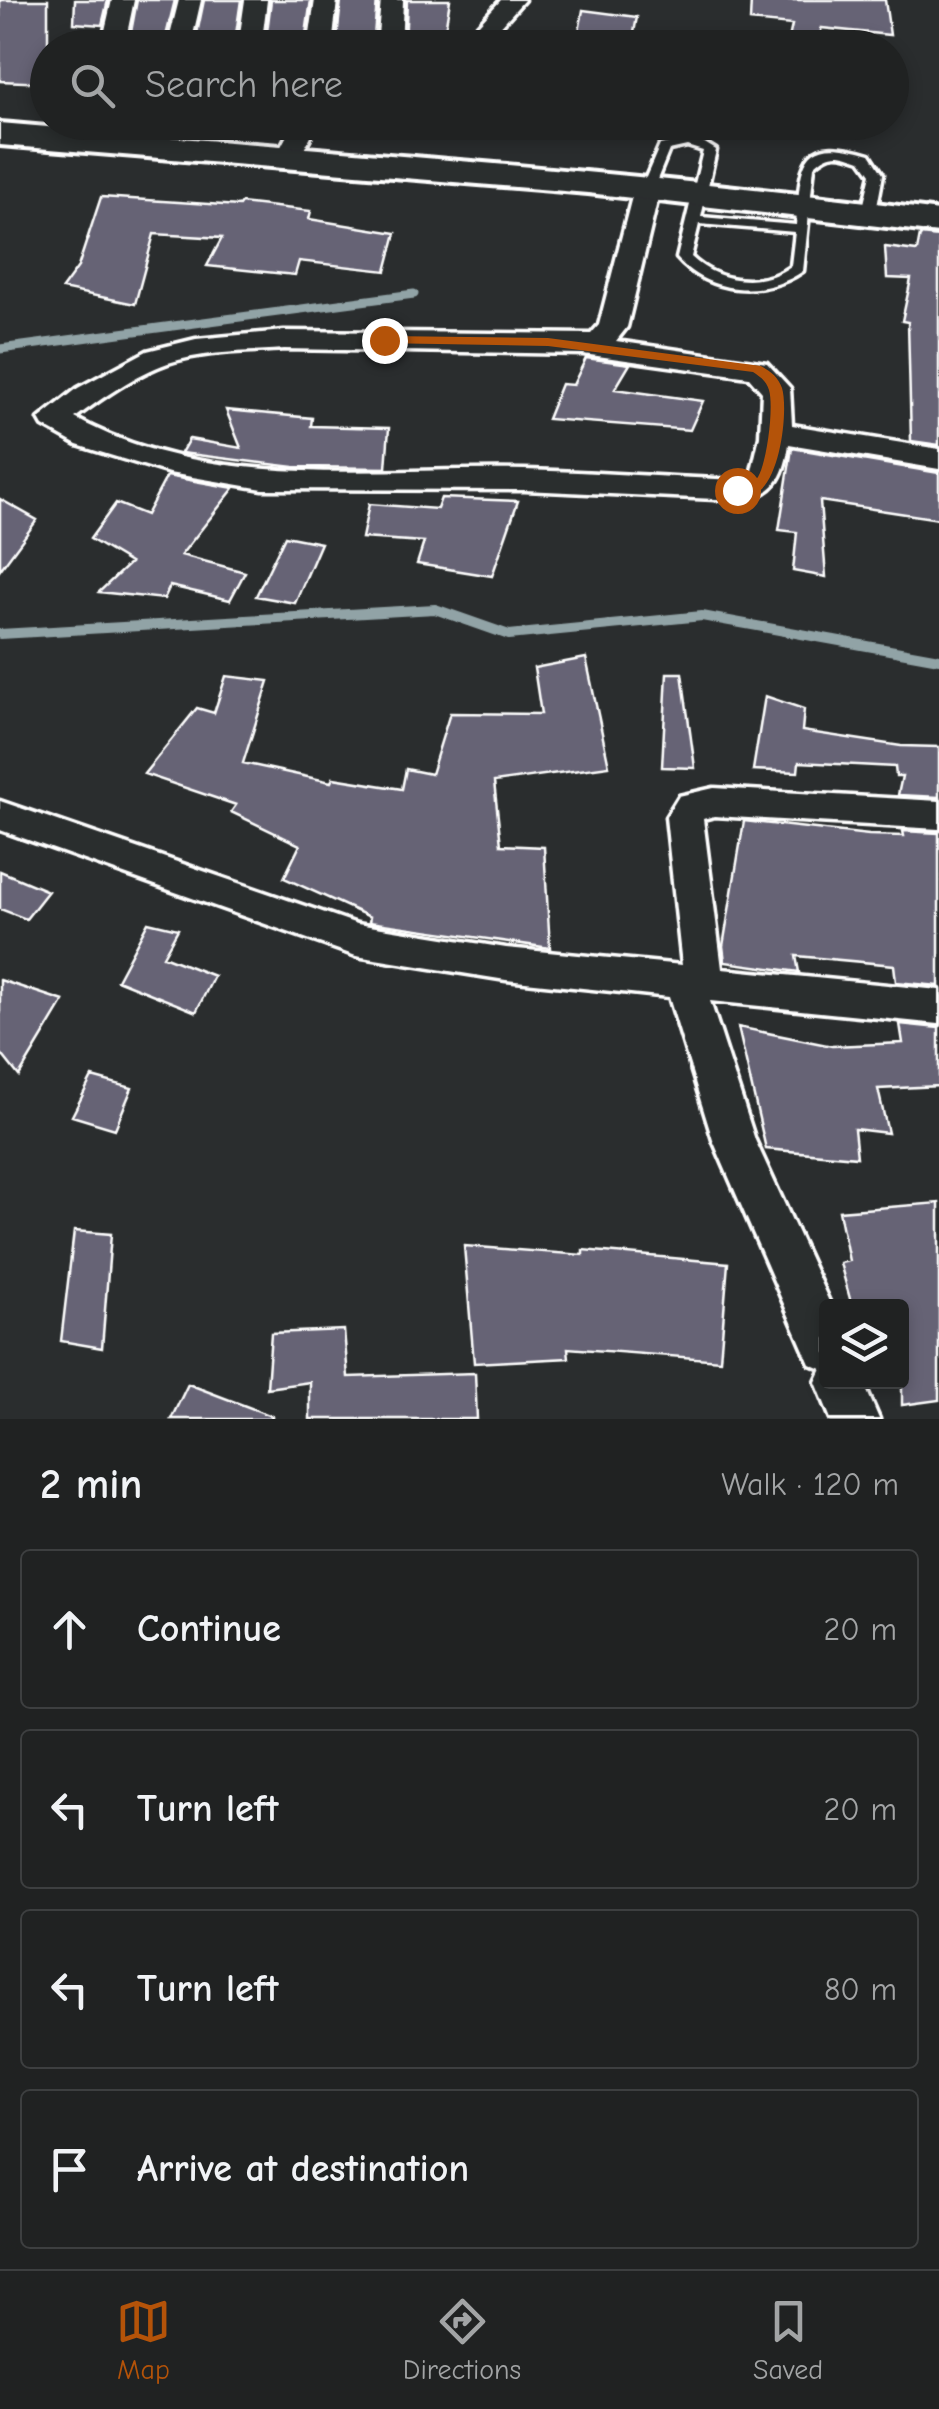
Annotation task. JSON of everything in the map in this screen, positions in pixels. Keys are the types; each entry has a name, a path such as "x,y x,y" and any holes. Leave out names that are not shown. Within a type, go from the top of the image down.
{"main road":[{"path":"0,134 30,133"},
{"path":"143,140 288,158 576,180 647,190 697,207 802,216 870,212 939,222"}],"street":[{"path":"116,30 123,0"},
{"path":"182,30 190,0"},
{"path":"252,30 256,0"},
{"path":"322,30 326,0"},
{"path":"390,30 392,0"},
{"path":"485,30 513,0"},
{"path":"288,158 297,140"},
{"path":"584,345 601,340 613,328 647,190"},
{"path":"284,340 584,345 757,369 770,378 777,392 776,432 765,478 754,488 737,490 525,480 262,479 169,463 88,438 54,419 88,394 157,358 196,348 284,340"},
{"path":"776,432 939,458"},
{"path":"819,1332 734,1140 695,985 684,818 692,806 714,802 939,816"},
{"path":"0,815 356,940 506,964 939,1007"},
{"path":"843,1389 855,1419"}],"lane":[{"path":"647,190 664,148 679,141 697,142 710,150 684,258 698,274 725,282 776,282 798,268 808,165 821,152 844,150 866,156 877,174 870,212"}],"building":[{"path":"0,0 48,0 48,30 30,30 30,82 0,81"},
{"path":"75,0 108,0 102,25 74,23"},
{"path":"137,0 175,0 168,30 131,30"},
{"path":"204,0 241,0 237,30 198,30"},
{"path":"271,0 311,0 307,30 267,30"},
{"path":"341,0 377,0 374,30 338,30"},
{"path":"407,0 450,0 445,30 406,30"},
{"path":"751,0 885,0 889,30 791,30 792,25 750,21"},
{"path":"583,10 637,17 634,30 579,30"},
{"path":"101,197 239,206 241,203 311,211 309,219 396,233 386,271 299,261 295,275 207,266 222,238 154,234 135,304 62,289 78,267"},
{"path":"920,235 939,237 939,445 911,441 908,322 902,321 911,279 887,278 885,247 917,251"},
{"path":"586,358 630,364 615,389 703,401 690,430 547,419 561,384 573,385"},
{"path":"226,410 312,418 311,426 389,428 386,468 294,467 181,453 189,439 241,448"},
{"path":"792,448 939,473 939,519 820,501 826,577 793,571 797,532 779,530"},
{"path":"167,476 234,488 181,555 245,572 230,600 170,586 164,599 99,592 130,563 90,539 116,503 146,515"},
{"path":"441,498 518,501 492,576 417,564 424,542 362,538 369,504 437,509"},
{"path":"0,499 37,520 0,570"},
{"path":"285,536 321,543 295,603 256,596"},
{"path":"586,658 609,766 494,782 501,845 544,847 550,948 369,922 370,917 284,878 300,845 231,812 236,805 144,774 197,708 214,713 226,676 269,681 243,763 331,782 333,778 402,789 406,769 431,774 450,713 541,714 534,668"},
{"path":"667,673 682,673 695,768 662,767"},
{"path":"765,696 804,709 802,731 901,746 939,747 939,797 898,795 902,776 896,776 895,767 799,762 798,772 753,770"},
{"path":"744,821 869,835 904,836 903,831 939,833 939,986 896,982 894,965 796,956 799,972 725,962 723,946"},
{"path":"0,871 48,891 26,919 0,909"},
{"path":"148,922 178,929 163,956 214,976 196,1012 117,980"},
{"path":"0,980 64,1001 19,1076 0,1052"},
{"path":"900,1024 939,1028 939,1086 878,1089 888,1133 854,1129 857,1157 766,1149 738,1027 832,1046 903,1043"},
{"path":"92,1077 132,1088 115,1129 72,1116"},
{"path":"939,1203 939,1400 902,1405 902,1389 909,1389 909,1299 850,1299 840,1263 849,1261 839,1211"},
{"path":"74,1231 111,1234 102,1348 61,1341"},
{"path":"464,1246 583,1255 583,1250 728,1263 720,1360 568,1348 569,1358 474,1363"},
{"path":"344,1330 348,1377 475,1373 477,1419 310,1419 310,1382 267,1388 271,1333"},
{"path":"188,1384 272,1416 272,1419 171,1419"}],"waterway":[{"path":"0,349 414,294"},
{"path":"0,634 435,609 509,635 702,616 939,659"}],"route":[{"path":"384,340 548,342 757,369 770,378 777,392 776,432 765,478 754,488 737,490"}]}
